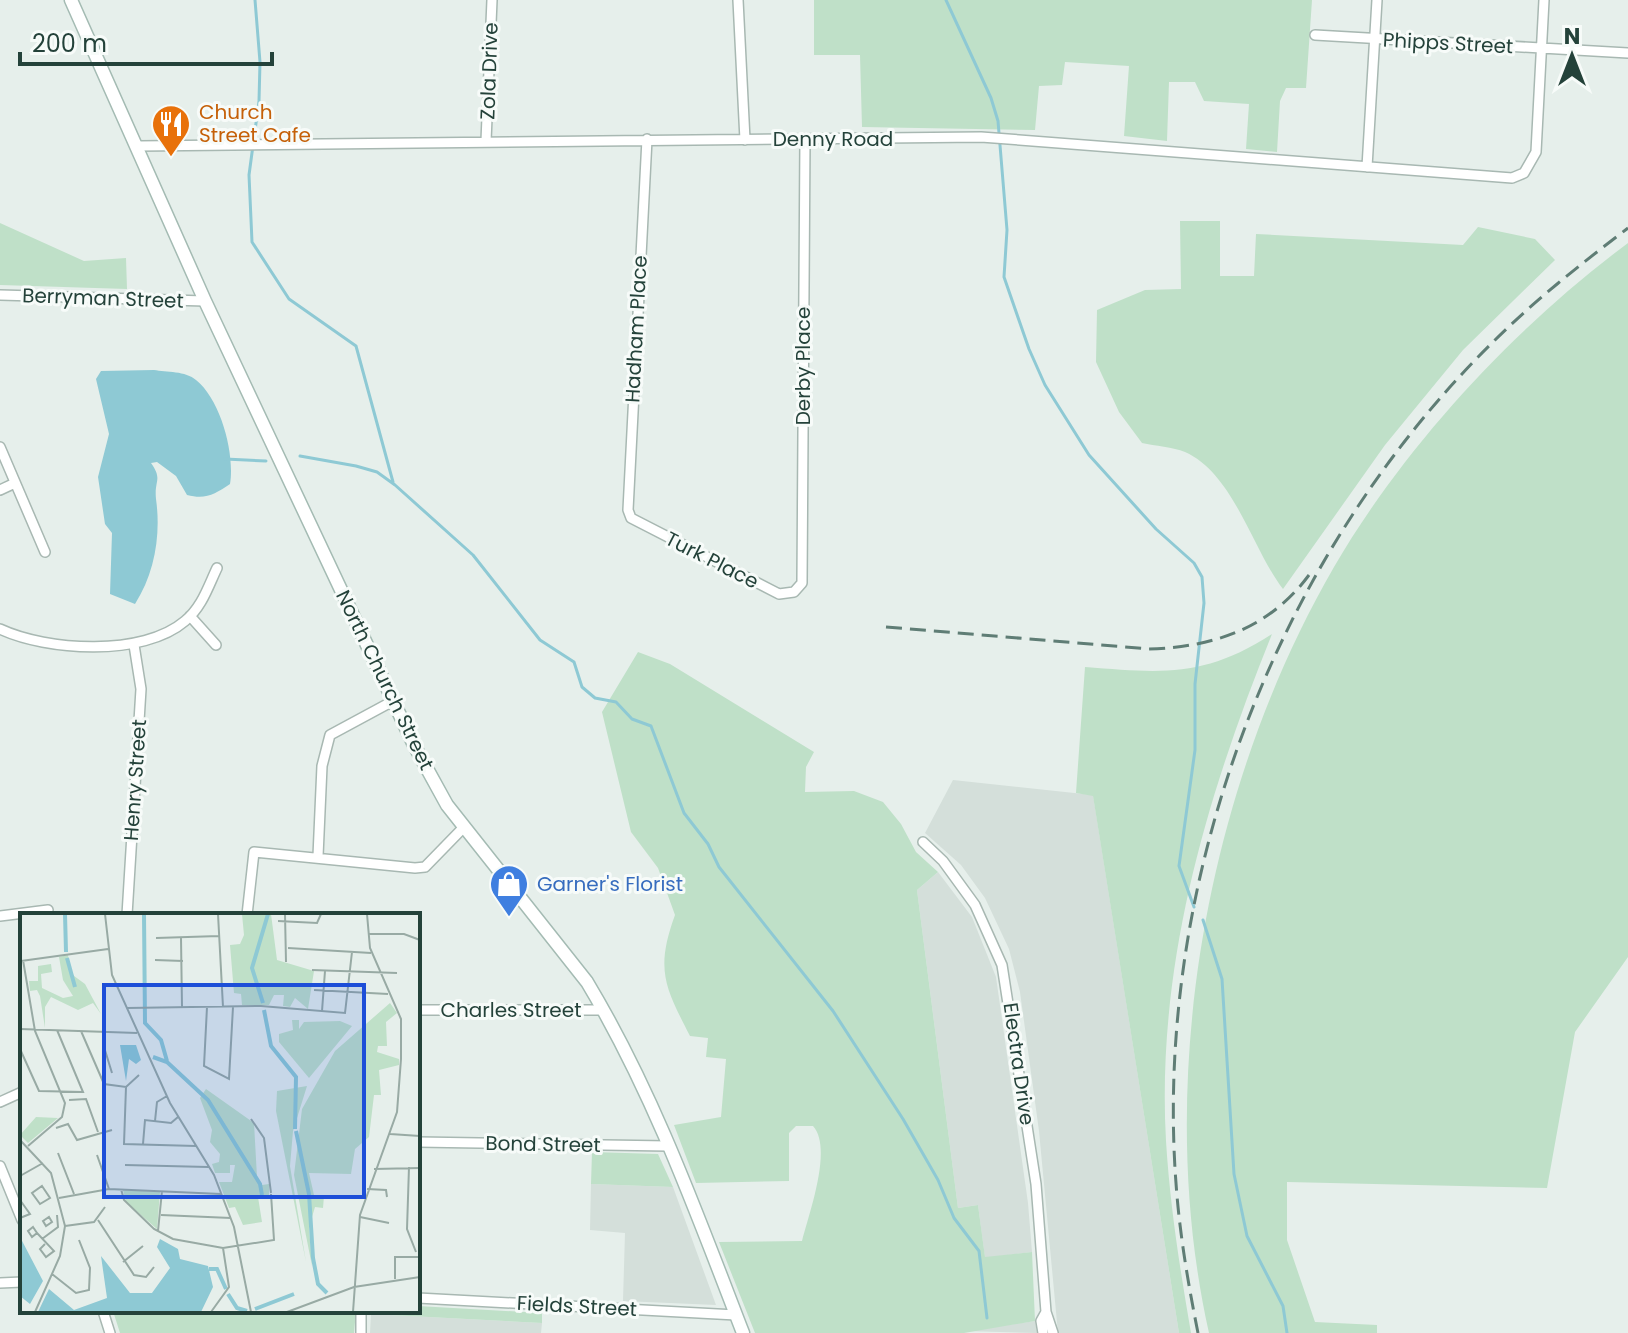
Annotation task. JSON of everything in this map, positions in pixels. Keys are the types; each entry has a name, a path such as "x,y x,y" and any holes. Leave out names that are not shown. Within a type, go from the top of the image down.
{"main road":[{"name":"North Church Street","path":"71,0 139,146 205,301 421,759 464,827 587,982 604,1010 668,1146 743,1333"}],"street":[{"name":"Zola Drive","path":"486,141 492,0"},
{"path":"738,0 745,140"},
{"path":"1367,167 1377,0"},
{"path":"1542,49 1544,0"},
{"name":"Phipps Street","path":"1315,35 1628,53"},
{"name":"Denny Road","path":"139,146 647,139 1024,139 1500,179 1524,173 1538,143 1542,49"},
{"name":"Derby Place","path":"794,592 802,583 805,138"},
{"name":"Hadham Place","path":"631,518 628,510 637,296 647,139"},
{"name":"Berryman Street","path":"0,295 205,301"},
{"path":"0,447 45,552"},
{"path":"0,490 15,483"},
{"name":"Turk Place","path":"631,518 779,594 794,592"},
{"path":"0,629 48,643 134,645 160,635 190,616 199,607 217,568"},
{"path":"190,616 216,645"},
{"name":"Henry Street","path":"127,913 141,689 134,645"},
{"path":"318,856 322,766 330,735 393,701"},
{"path":"247,913 254,852 425,867 464,827"},
{"name":"Electra Drive","path":"923,842 943,861 975,905 990,930 1002,965 1036,1184 1046,1312 1053,1333"},
{"path":"24,913 48,910"},
{"path":"0,916 20,914"},
{"name":"Charles Street","path":"420,1010 604,1010"},
{"path":"0,1102 20,1093"},
{"name":"Bond Street","path":"420,1142 668,1146"},
{"path":"0,1166 3,1182 20,1216"},
{"path":"0,1283 20,1282"},
{"name":"Fields Street","path":"420,1298 736,1315"},
{"name":"Electra Drive","path":"1043,1333 1041,1321 1046,1312"},
{"path":"104,1313 110,1333"}],"shaded area":[{"path":"953,780 1093,795 1179,1333 1058,1333 1039,1131 1020,992 1009,949 985,898 961,865 925,833"},
{"path":"938,872 972,917 996,977 1032,1252 985,1258 978,1205 958,1208 917,890"},
{"path":"591,1184 673,1187 716,1305 623,1301 625,1233 590,1230"},
{"path":"371,1314 542,1323 541,1333 370,1333"},
{"path":"1035,1321 1037,1333 964,1331"}],"green space":[{"path":"814,0 1312,0 1306,88 1286,88 1280,101 1277,152 1246,149 1249,104 1204,101 1195,82 1169,82 1167,141 1124,136 1129,66 1065,62 1062,85 1039,86 1035,130 862,127 860,55 814,55"},
{"path":"1180,221 1220,221 1220,276 1254,276 1256,234 1463,245 1478,227 1535,239 1555,260 1463,350 1385,445 1283,589 1217,477 1185,452 1142,443 1119,412 1096,362 1097,310 1145,290 1181,289"},
{"path":"0,223 84,261 126,258 127,289 0,285"},
{"path":"1628,243 1628,957 1575,1032 1547,1188 1287,1182 1287,1240 1315,1322 1377,1325 1377,1333 1209,1333 1193,1237 1187,1139 1190,1039 1202,939 1223,841 1253,745 1290,653 1334,567 1394,477 1428,433 1504,350 1544,312"},
{"path":"1272,634 1248,695 1207,819 1178,946 1169,1010 1165,1075 1166,1141 1176,1237 1191,1333 1179,1333 1093,796 1076,793 1085,667 1137,671 1182,669 1225,659"},
{"path":"638,652 670,664 814,752 806,767 805,792 854,791 883,802 901,824 916,852 938,872 917,890 958,1208 978,1205 985,1257 1032,1252 1035,1321 964,1333 755,1333 719,1242 802,1241 818,1181 819,1136 813,1126 796,1126 789,1133 789,1181 696,1183 674,1125 721,1117 726,1059 706,1057 708,1038 690,1036 669,991 664,965 665,950 675,915 658,868 631,832 602,712"},
{"path":"592,1152 658,1154 673,1187 591,1184"},
{"path":"420,1306 542,1313 542,1323 371,1314 420,1313"},
{"path":"114,1313 356,1313 354,1333 120,1333"}],"water":[{"path":"154,370 187,375 205,389 224,428 231,472 230,484 200,497 187,495 176,476 157,462 151,463 157,477 157,539 152,566 135,604 110,594 112,533 105,524 98,477 109,434 96,379 101,371"}],"waterway":[{"path":"255,0 260,62 259,101 249,175 252,242 289,299 356,346 393,482"},
{"path":"946,0 991,98 998,121 1007,230 1004,277 1029,349 1045,385 1089,455 1156,529 1194,563 1202,577 1204,603 1195,684 1195,750 1179,866 1194,907"},
{"path":"300,456 377,472 395,485 473,555 540,640 574,662 582,687 595,698 616,702 632,719 651,726 684,813 708,844 719,867 833,1011 903,1119 938,1180 954,1218 979,1251 987,1318"},
{"path":"225,459 266,461"},
{"path":"1203,920 1222,979 1234,1174 1247,1236 1283,1306 1287,1333"}],"railway":[{"path":"1198,1333 1177,1196 1174,1080 1184,963 1207,847 1242,734 1289,626 1347,523 1415,428 1493,342 1559,283 1628,228"},
{"path":"886,627 1149,649 1173,647 1217,639 1258,622 1293,594 1309,575"}],"place":[{"name":"Church Street Cafe","path":"171,158"},
{"name":"Garner's Florist","path":"509,918"}]}
